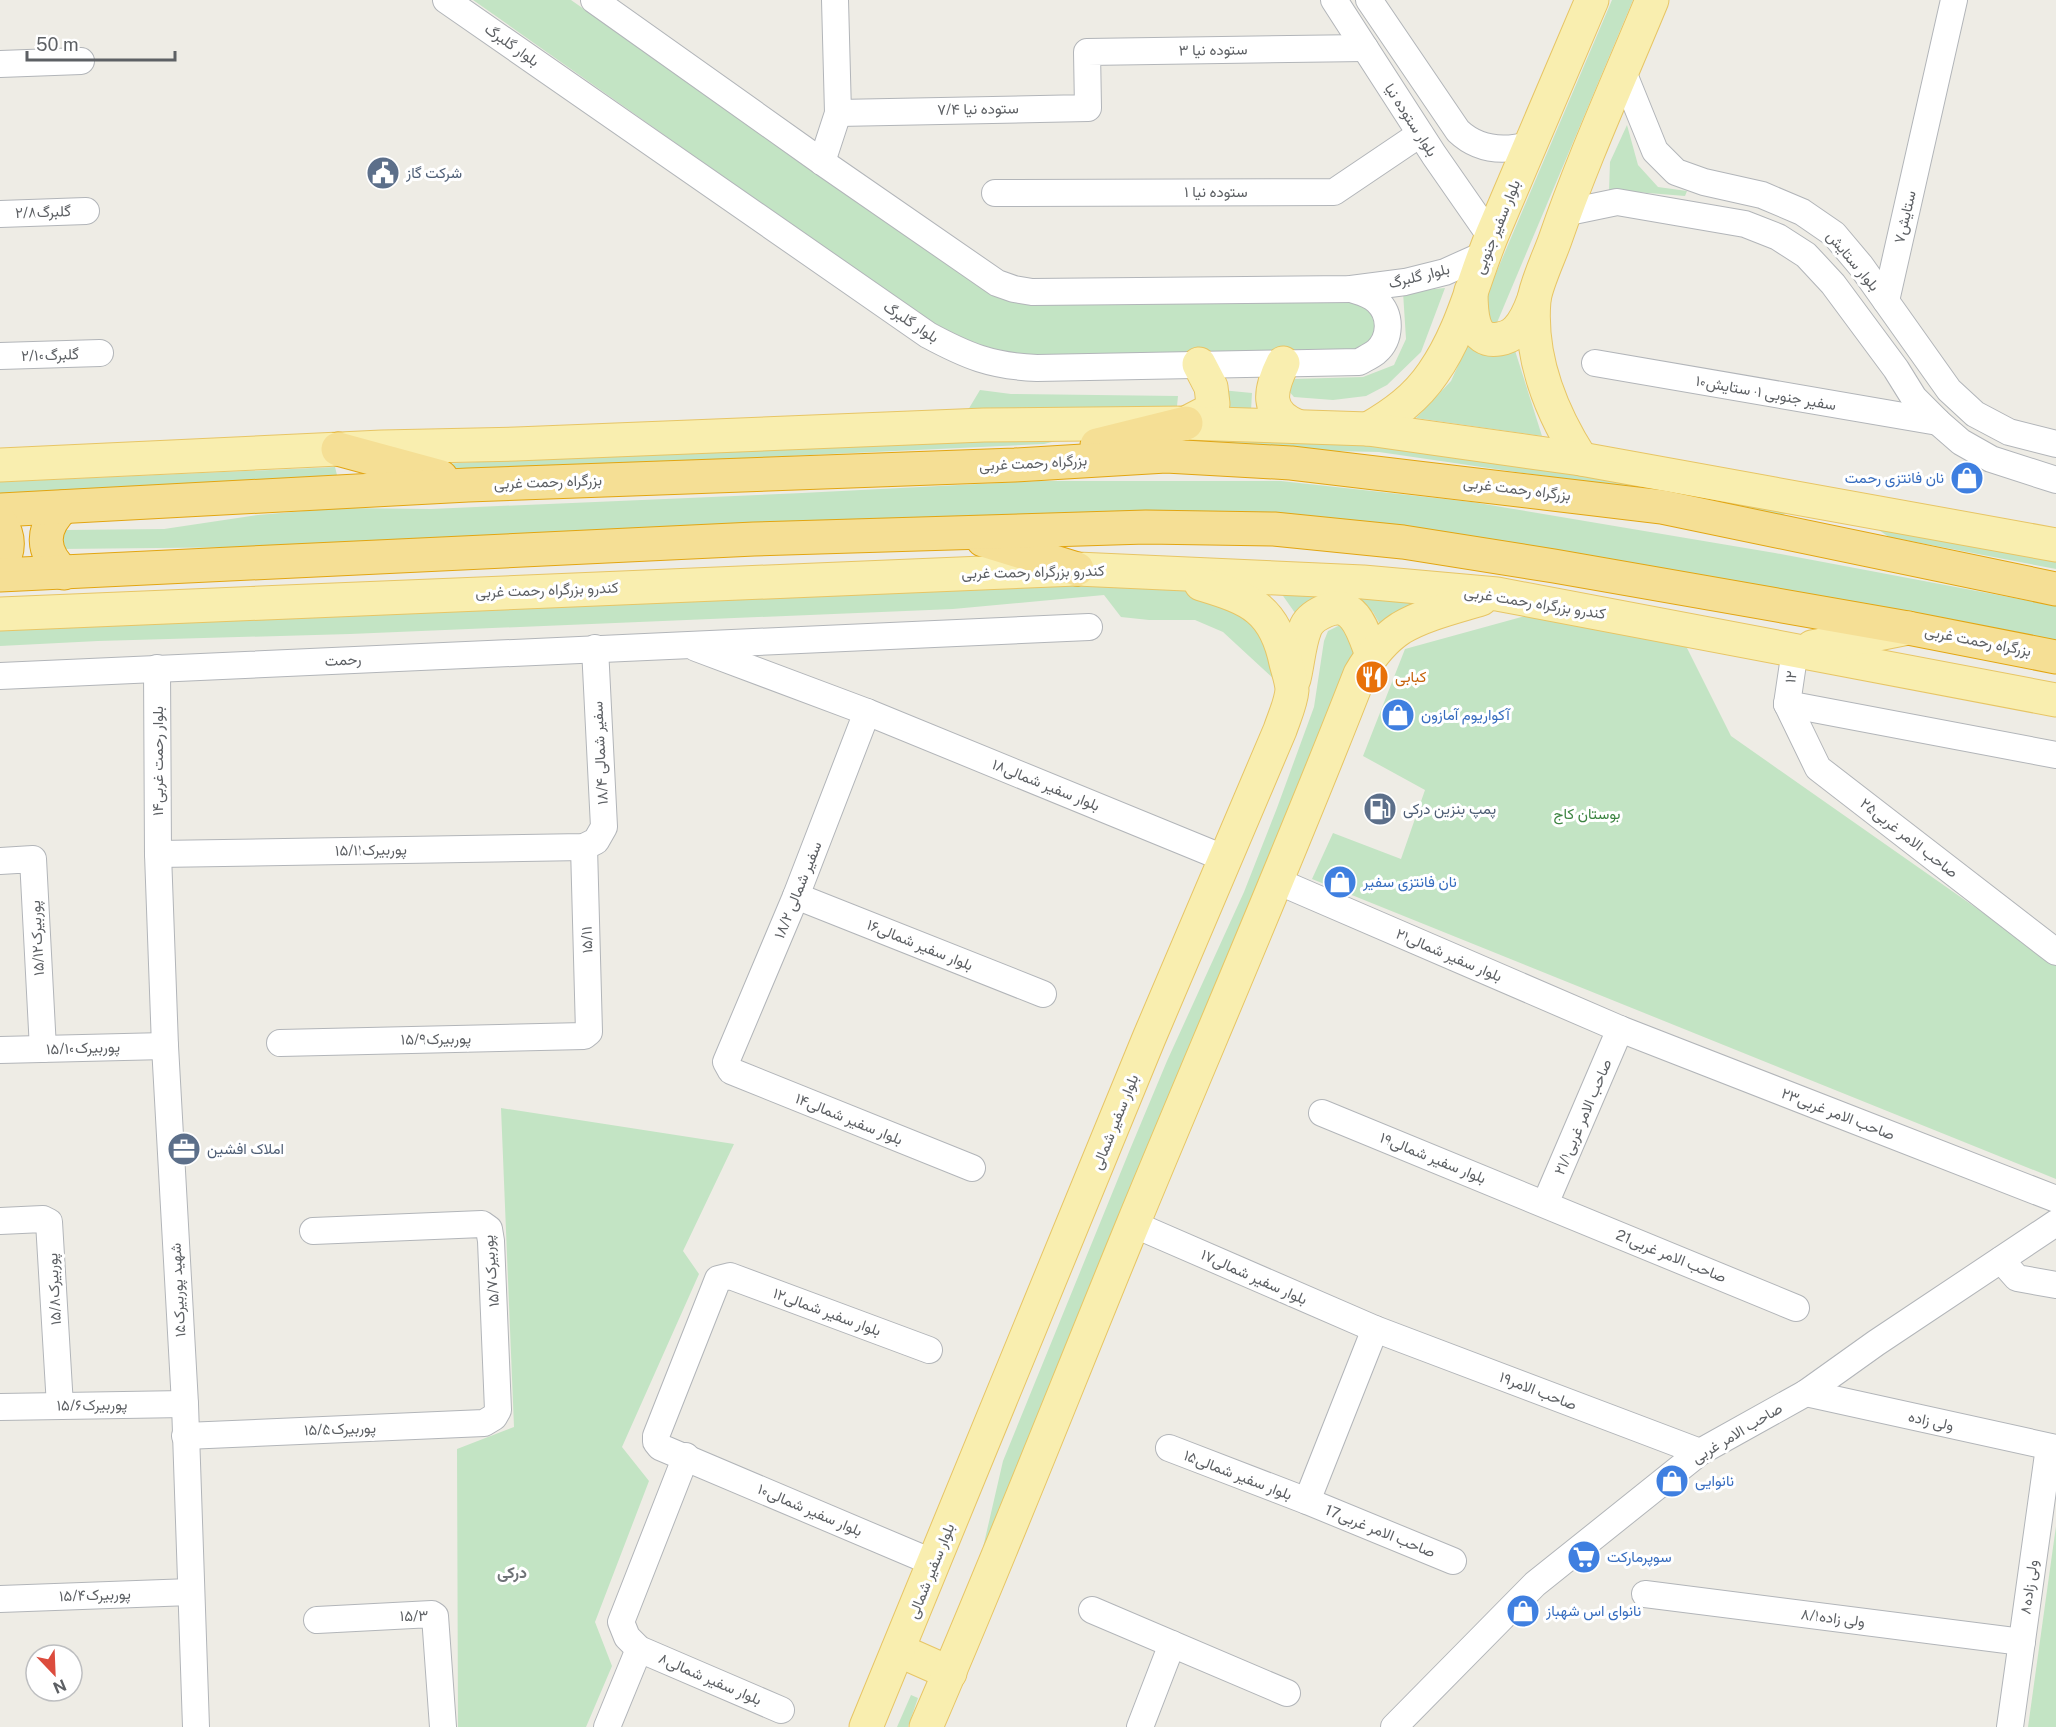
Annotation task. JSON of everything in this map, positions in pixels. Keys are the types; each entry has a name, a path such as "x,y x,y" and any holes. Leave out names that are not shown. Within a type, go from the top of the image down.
{"highway":[{"path":"1015,465 1186,423"},
{"path":"338,449 468,485"},
{"name":"بزرگراه رحمت غربی","path":"0,510 468,485 1015,465 1166,456 1291,463 1662,507 2056,589"},
{"path":"63,507 53,516 46,541 48,553 64,573"},
{"path":"0,522 7,535 8,546 6,558 0,567"},
{"name":"بزرگراه رحمت غربی","path":"0,575 754,539 1146,527 1274,529 1402,542 1554,566 1908,628 2056,657"},
{"path":"958,532 1077,569"}],"main road":[{"name":"بلوار سفیر جنوبی","path":"1368,429 1397,412 1433,374 1460,321 1488,246 1592,0"},
{"path":"1471,291 1474,324 1481,335 1490,340 1503,339 1515,333 1525,320 1564,213 1652,0"},
{"path":"1534,298 1539,365 1545,388 1562,430 1581,459"},
{"path":"1283,363 1273,382 1271,394 1276,412 1284,421 1297,426"},
{"path":"1186,423 1208,412 1213,404 1211,387 1199,364"},
{"path":"0,465 338,449 984,424 1186,423 1297,426 1368,429 1581,459 2056,545"},
{"path":"1810,499 1912,560"},
{"name":"کندرو بزرگراه رحمت غربی","path":"0,614 1077,569 1364,582 1497,594 2056,700"},
{"name":"بلوار سفیر شمالی","path":"866,1727 1145,1049 1280,730 1292,689 1282,641 1270,618 1249,602 1228,592 1168,574"},
{"path":"926,1727 1277,881 1360,674 1371,655 1400,628 1442,611 1497,594"},
{"path":"1292,689 1305,627 1317,614 1331,608 1345,609 1356,617 1371,655"},
{"path":"1795,650 1908,628"},
{"path":"898,1650 950,1673"}],"street":[{"name":"بلوار گلبرگ","path":"446,0 928,335 963,354 1009,367 1027,368 1359,362 1375,353 1384,342 1389,329 1387,315 1377,301 1365,293 1351,289"},
{"name":"بلوار گلبرگ","path":"594,0 997,283 1014,289 1032,292 1351,289 1405,282 1445,272 1488,246"},
{"path":"822,162 838,113 835,0"},
{"name":"بلوار ستوده نیا","path":"1334,0 1427,145 1488,246"},
{"path":"1369,0 1458,131 1467,140 1479,146 1497,149 1513,149 1532,144"},
{"name":"ستایش۷","path":"1886,301 1954,0"},
{"name":"ستوده نیا ۳","path":"1087,78 1087,52 1365,48"},
{"path":"0,64 81,61"},
{"name":"بلوار ستایش","path":"1623,72 1655,151 1676,172 1704,182 1762,195 1802,212 1834,234 1861,266 1949,390 1975,414 2009,432 2056,444"},
{"name":"ستوده نیا ۷/۴","path":"838,113 1088,108 1087,78"},
{"name":"ستوده نیا ۱","path":"995,193 1334,192 1427,145 1453,155 1457,148 1458,131"},
{"path":"1695,216 1689,203 1693,192 1704,182"},
{"name":"بلوار ستایش","path":"1564,213 1617,202 1745,224 1778,237 1806,255 1833,284 1896,369 1914,398 1938,422 1961,442 1991,459 2056,480"},
{"name":"گلبرگ۲/۸","path":"0,214 86,211"},
{"name":"گلبرگ۲/۱۰","path":"0,356 100,353"},
{"name":"سفیر جنوبی ۱- ستایش۱۰","path":"1595,363 1938,422"},
{"name":"رحمت","path":"0,676 1089,627"},
{"name":"بلوار سفیر شمالی۱۸","path":"686,644 867,712 1226,859"},
{"name":"سفیر شمالی ۱۸/۴","path":"584,847 597,841 604,827 595,648"},
{"name":"۱۲","path":"1787,704 1795,650"},
{"name":"بلوار رحمت غربی۱۴","path":"157,668 158,854"},
{"path":"1787,704 2056,755"},
{"name":"صاحب الامر غربی۲۵","path":"1787,704 1818,768 2056,952"},
{"name":"سفیر شمالی ۱۸/۲","path":"728,1067 726,1062 796,896 867,712"},
{"name":"پوربیرک۱۵/۱۱","path":"158,854 584,847"},
{"name":"۱۵/۱۱","path":"584,847 590,1032"},
{"name":"شهید پوربیرک۱۵","path":"158,854 165,1046 185,1404 184,1436 196,1727"},
{"name":"پوربیرک۱۵/۱۲","path":"0,861 33,860 43,1049"},
{"name":"بلوار سفیر شمالی۲۱","path":"1277,881 1620,1029"},
{"name":"بلوار سفیر شمالی۱۶","path":"796,896 1043,994"},
{"name":"صاحب الامر غربی۲۳","path":"1620,1029 2056,1199"},
{"name":"صاحب الامر غربی۲۱/۱","path":"1545,1204 1620,1029"},
{"name":"پوربیرک۱۵/۹","path":"280,1043 584,1036 590,1032"},
{"name":"پوربیرک۱۵/۱۰","path":"0,1050 165,1046"},
{"name":"بلوار سفیر شمالی۱۴","path":"728,1067 731,1071 972,1168"},
{"name":"بلوار سفیر شمالی۱۹","path":"1322,1113 1545,1204"},
{"name":"21صاحب الامر غربی","path":"1545,1204 1796,1308"},
{"name":"پوربیرک۱۵/۸","path":"0,1221 43,1219 49,1222 60,1406"},
{"name":"صاحب الامر غربی","path":"1394,1727 1535,1584 1700,1452 1806,1393 1876,1343 2056,1223"},
{"name":"پوربیرک۱۵/۷","path":"313,1232 482,1224 489,1230 498,1410 494,1417"},
{"name":"بلوار سفیر شمالی۱۷","path":"1133,1224 1376,1329"},
{"path":"2001,1260 2017,1278 2056,1285"},
{"name":"بلوار سفیر شمالی۱۰","path":"724,1276 718,1279 656,1436 656,1442 660,1447 686,1456 934,1563"},
{"name":"بلوار سفیر شمالی۱۲","path":"724,1276 730,1276 929,1350"},
{"path":"1307,1502 1376,1329"},
{"name":"صاحب الامر۱۹","path":"1376,1329 1700,1452"},
{"name":"ولی زاده","path":"1806,1393 2052,1447"},
{"name":"پوربیرک۱۵/۶","path":"0,1407 185,1404"},
{"name":"پوربیرک۱۵/۵","path":"184,1436 484,1423 494,1417"},
{"name":"ولی زاده۸","path":"2010,1727 2052,1447"},
{"name":"بلوار سفیر شمالی۱۵","path":"1169,1448 1307,1502"},
{"path":"607,1727 639,1649 627,1637 621,1622 686,1456"},
{"name":"صاحب الامر غربی17","path":"1307,1502 1453,1561"},
{"name":"پوربیرک۱۵/۴","path":"0,1599 191,1592"},
{"name":"ولی زاده۸/۱","path":"1645,1594 2022,1642"},
{"path":"1092,1610 1287,1693"},
{"name":"۱۵/۳","path":"317,1620 432,1614 435,1616 443,1727"},
{"path":"1140,1727 1172,1644"},
{"name":"بلوار سفیر شمالی۸","path":"639,1649 781,1710"}],"green space":[{"path":"473,0 571,0 968,279 1004,294 1302,297 1362,303 1372,313 1376,325 1371,342 1360,352 1038,359 969,346 894,297"},
{"path":"1612,0 1633,0 1496,325 1487,324 1488,292"},
{"path":"1627,125 1638,165 1658,187 1687,191 1685,196 1609,191 1610,162"},
{"path":"1445,288 1421,352 1387,385 1366,396 1333,400 1294,397 1286,388 1293,379 1363,377 1394,365 1406,339 1403,292"},
{"path":"1471,337 1512,341 1542,436 1416,418 1451,381"},
{"path":"980,390 1011,394 1178,396 1177,406 968,410"},
{"path":"1221,390 1252,393 1251,410 1220,407"},
{"path":"1080,435 1044,444 453,472 422,465 660,452"},
{"path":"1192,436 1369,445 1651,483 1794,509 1779,517 1585,482 1379,452 1132,447"},
{"path":"335,467 337,475 0,495 0,482"},
{"path":"1039,481 1281,481 1472,502 1775,553 2056,606 2056,643 1671,570 1458,534 59,549 64,530 164,529 258,515 339,508 431,509"},
{"path":"1870,524 2056,559 2056,569 1889,537"},
{"path":"1155,582 1207,598 1239,611 1266,638 1275,680 1223,632 1195,620 1149,620 1121,617 1104,595 953,609 0,646 0,622"},
{"path":"1274,583 1431,599 1382,628 1373,612 1356,602 1300,620"},
{"name":"بوستان کاج","path":"1532,614 1686,646 1731,736 2056,964 2056,1179 1312,879 1333,833 1401,859 1425,790 1363,756 1405,649"},
{"path":"1342,624 1360,641 982,1552 1003,1461 1167,1061 1244,892 1277,808 1314,707 1324,641 1328,631"},
{"path":"501,1108 734,1144 683,1251 699,1274 622,1447 649,1481 595,1622 612,1666 586,1727 458,1727 457,1449 514,1427"},
{"path":"2056,1526 2056,1727 2028,1727"},
{"path":"911,1695 918,1698 908,1727 897,1727"}],"place":[{"name":"شرکت گاز","path":"383,173"},
{"name":"نان فانتزی رحمت","path":"1967,478"},
{"name":"کبابی","path":"1372,677"},
{"name":"آکواریوم آمازون","path":"1398,715"},
{"name":"پمپ بنزین درکی","path":"1380,809"},
{"name":"نان فانتزی سفیر","path":"1340,882"},
{"name":"املاک افشین","path":"184,1149"},
{"name":"نانوایی","path":"1672,1481"},
{"name":"سوپرمارکت","path":"1584,1557"},
{"name":"نانوای اس شهباز","path":"1523,1611"}],"district":[{"name":"درکی","path":"512,1572"}]}
